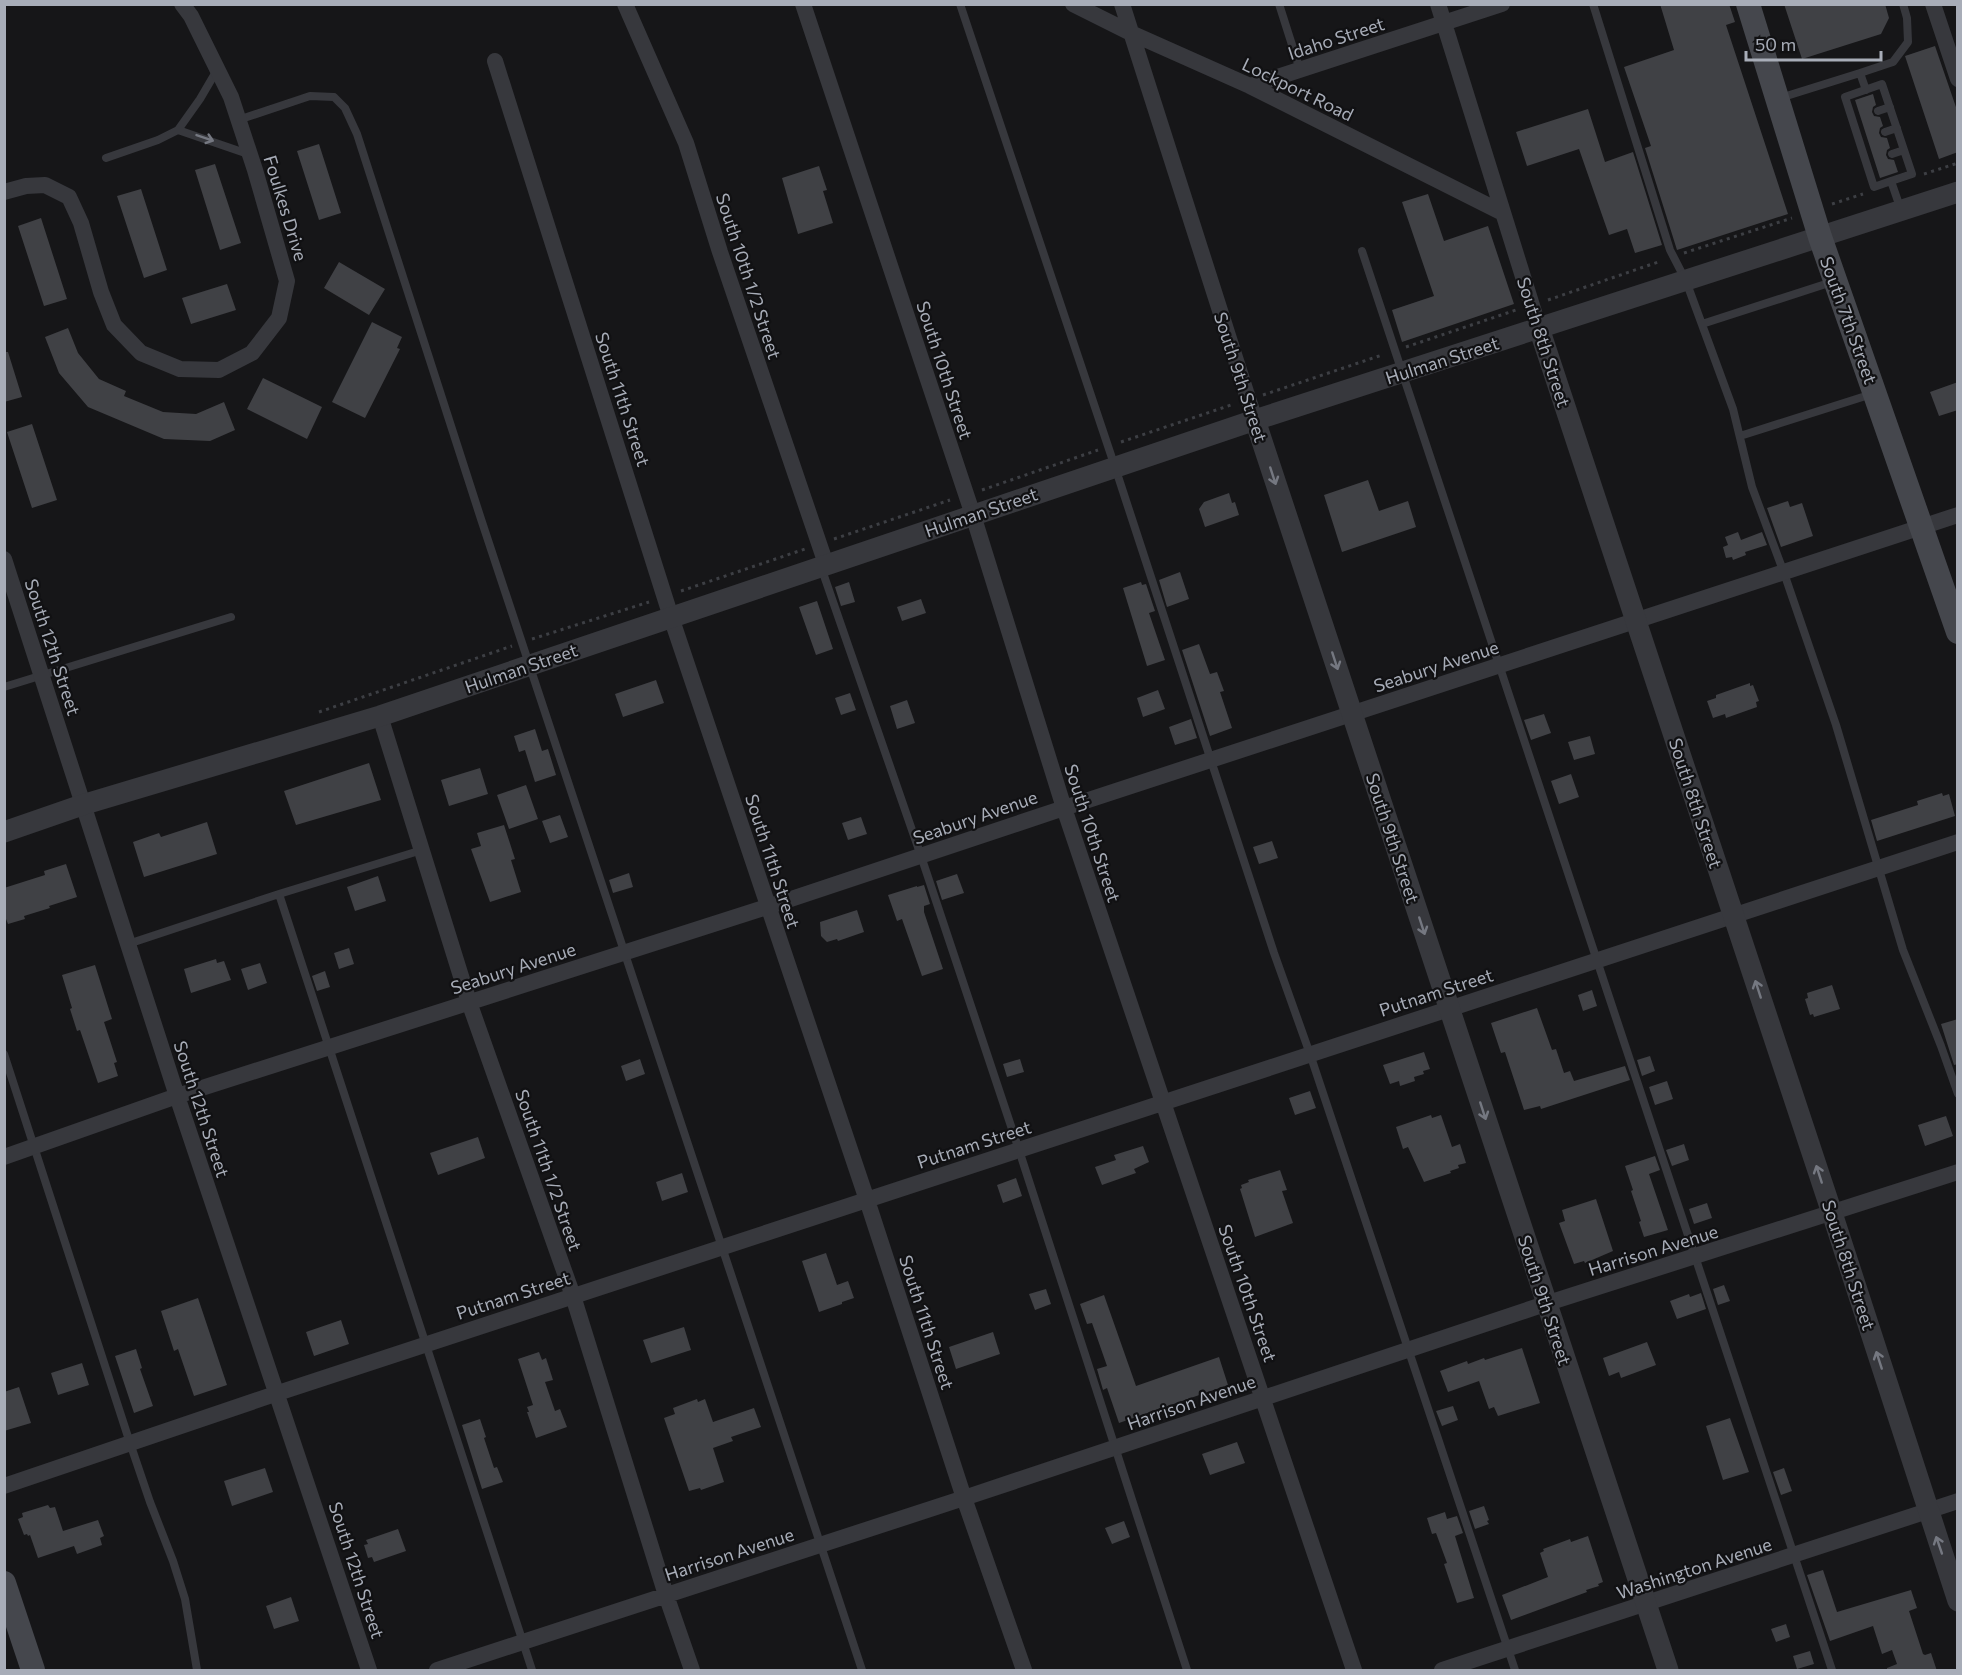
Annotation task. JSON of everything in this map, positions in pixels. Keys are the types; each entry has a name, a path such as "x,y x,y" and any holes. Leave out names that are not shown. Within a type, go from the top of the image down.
{"main road":[{"name":"South 7th Street","path":"1748,4 1820,237 1958,632"},
{"path":"4,1583 33,1671"}],"street":[{"name":"Foulkes Drive","path":"4,192 26,186 45,185 69,197 81,223 101,292 114,325 141,353 180,369 219,370 252,353 279,318 287,281 231,97 183,4"},
{"name":"South 10th 1/2 Street","path":"625,4 686,143 823,565"},
{"name":"South 10th Street","path":"803,4 973,515 1064,808 1354,1671"},
{"name":"Lockport Road","path":"1073,4 1131,33 1251,86 1503,213"},
{"name":"South 9th Street","path":"1122,4 1254,420 1668,1671"},
{"name":"South 8th Street","path":"1438,4 1539,328 1958,1601"},
{"name":"Idaho Street","path":"1251,86 1502,4"},
{"path":"1933,4 1958,79"},
{"name":"South 11th Street","path":"495,61 671,617 867,1200 964,1498 1024,1671"},
{"name":"Hulman Street","path":"4,832 82,805 380,716 1254,420 1958,192"},
{"name":"Seabury Avenue","path":"4,1157 177,1096 767,907 1958,516"},
{"name":"South 12th Street","path":"4,559 177,1096 369,1671"},
{"name":"South 11th 1/2 Street","path":"380,716 469,1002 573,1296 692,1671"},
{"name":"Putnam Street","path":"4,1486 426,1344 1958,842"},
{"name":"Harrison Avenue","path":"437,1671 1545,1304 1958,1172"},
{"name":"Washington Avenue","path":"1442,1671 1958,1502"}],"lane":[{"path":"960,4 1274,953 1310,1054 1515,1671"},
{"path":"1279,4 1300,70"},
{"path":"1593,4 1670,250 1686,281 1733,409 1752,487 1836,725 1904,950 1958,1094"},
{"path":"1777,99 1893,62 1908,42 1907,18 1903,4"},
{"path":"106,158 158,140 178,130 200,99 217,69"},
{"path":"1860,73 1866,90"},
{"path":"1882,84 1890,107 1912,174 1874,187 1871,161 1856,118 1845,97 1882,84"},
{"path":"238,120 310,96 334,97 345,108 357,134 481,519 862,1671"},
{"path":"1878,111 1890,107"},
{"path":"1885,132 1897,128"},
{"path":"178,130 250,155"},
{"path":"1892,154 1904,150"},
{"path":"1891,182 1901,210"},
{"path":"1362,251 1832,1671"},
{"path":"1702,324 1835,281"},
{"path":"1740,436 1875,393"},
{"path":"823,565 1019,1150 1187,1671"},
{"path":"4,687 231,617"},
{"path":"128,944 422,850"},
{"path":"279,894 532,1671"},
{"path":"4,1054 130,1443 173,1561 182,1590 196,1671"}],"building":[{"path":"1660,4 1729,4 1735,22 1726,25 1788,214 1677,250 1645,148 1651,146 1624,67 1674,50"},
{"path":"1784,4 1885,4 1889,18 1881,34 1802,59"},
{"path":"1935,46 1958,113 1958,152 1939,159 1905,56"},
{"path":"1873,94 1876,105 1872,112 1874,116 1880,117 1883,126 1879,133 1881,137 1887,138 1890,148 1886,155 1888,159 1894,160 1898,172 1880,178 1855,100"},
{"path":"1588,109 1605,162 1633,152 1662,245 1635,253 1627,229 1609,235 1579,149 1527,166 1516,132"},
{"path":"319,144 341,213 319,220 297,151"},
{"path":"215,164 241,243 220,250 195,170"},
{"path":"819,166 827,190 823,191 833,223 798,234 782,178"},
{"path":"141,189 167,270 144,278 117,196"},
{"path":"1428,194 1444,241 1488,226 1514,304 1402,342 1392,310 1434,296 1402,202"},
{"path":"41,218 67,299 44,306 18,226"},
{"path":"339,262 385,289 369,315 324,288"},
{"path":"227,284 236,310 191,324 182,298"},
{"path":"372,322 402,337 397,348 400,349 365,418 332,402"},
{"path":"68,328 78,353 99,379 126,391 124,396 163,412 196,414 224,402 235,430 210,441 164,439 88,407 59,373 45,337"},
{"path":"4,352 8,352 22,397 4,402"},
{"path":"263,378 322,407 307,439 247,409"},
{"path":"1958,382 1958,410 1939,416 1930,392"},
{"path":"32,424 57,500 32,508 7,432"},
{"path":"1368,480 1379,511 1408,501 1416,527 1342,552 1324,495"},
{"path":"1229,493 1239,515 1205,527 1199,509 1204,502"},
{"path":"1788,501 1790,507 1802,503 1813,536 1781,547 1767,508"},
{"path":"1738,532 1741,540 1762,532 1767,545 1745,552 1746,555 1733,560 1732,557 1726,558 1723,547 1728,545 1725,537"},
{"path":"1180,572 1189,599 1167,607 1159,580"},
{"path":"849,582 855,602 841,606 835,587"},
{"path":"1141,582 1142,585 1146,584 1155,611 1149,613 1165,660 1147,666 1123,588"},
{"path":"921,599 926,613 902,621 897,607"},
{"path":"817,601 833,649 816,655 799,607"},
{"path":"1199,644 1210,674 1217,672 1224,691 1220,692 1232,728 1210,736 1182,650"},
{"path":"656,680 664,703 623,717 615,694"},
{"path":"1750,683 1759,701 1756,702 1757,707 1726,718 1725,714 1713,718 1707,701 1716,698 1716,695"},
{"path":"1158,690 1165,709 1143,717 1137,698"},
{"path":"850,693 856,710 841,715 835,698"},
{"path":"907,700 915,723 897,729 890,706"},
{"path":"1544,714 1551,733 1531,740 1524,720"},
{"path":"1191,719 1197,738 1175,745 1169,727"},
{"path":"535,729 542,751 548,749 556,775 535,782 525,750 519,752 514,736"},
{"path":"1590,736 1595,754 1574,760 1568,742"},
{"path":"369,763 381,800 296,825 284,791"},
{"path":"480,768 488,794 449,806 441,780"},
{"path":"1571,774 1579,797 1559,804 1551,781"},
{"path":"526,785 538,819 509,829 497,795"},
{"path":"1942,793 1943,796 1949,794 1955,816 1877,841 1871,820 1918,805 1917,801"},
{"path":"560,815 568,837 550,843 542,821"},
{"path":"861,817 867,834 848,840 842,823"},
{"path":"207,822 217,854 144,877 133,842 159,833 161,837"},
{"path":"504,825 515,859 511,860 521,892 490,902 471,849 481,846 477,833"},
{"path":"1272,841 1278,858 1259,864 1253,847"},
{"path":"66,864 77,897 49,906 50,908 24,916 25,919 8,924 4,914 4,888 45,875 44,871"},
{"path":"629,873 633,887 613,893 609,880"},
{"path":"957,874 964,893 942,900 936,881"},
{"path":"378,876 386,901 355,911 347,887"},
{"path":"924,885 930,904 924,906 924,912 943,969 922,976 902,919 897,921 888,895"},
{"path":"857,910 864,932 838,941 837,939 827,942 821,936 820,922"},
{"path":"349,948 354,964 339,969 334,953"},
{"path":"216,959 217,963 224,961 231,980 191,993 184,969"},
{"path":"260,963 267,983 248,990 241,969"},
{"path":"95,965 112,1019 104,1022 117,1062 114,1063 118,1076 98,1083 80,1030 77,1031 62,975"},
{"path":"325,971 330,987 317,991 312,976"},
{"path":"1832,985 1840,1009 1814,1017 1813,1014 1810,1015 1805,999 1808,998 1807,993"},
{"path":"1592,990 1597,1006 1583,1011 1578,995"},
{"path":"1537,1008 1552,1050 1556,1049 1564,1073 1570,1071 1574,1081 1625,1066 1630,1080 1541,1109 1540,1106 1524,1110 1505,1052 1501,1053 1491,1023"},
{"path":"1958,1019 1958,1064 1954,1065 1941,1024"},
{"path":"1424,1052 1430,1069 1414,1077 1415,1081 1400,1086 1399,1081 1390,1084 1383,1065"},
{"path":"1650,1056 1655,1071 1642,1076 1637,1060"},
{"path":"640,1059 645,1074 626,1081 621,1066"},
{"path":"1020,1059 1024,1072 1007,1077 1003,1064"},
{"path":"1667,1081 1673,1099 1655,1105 1649,1087"},
{"path":"1310,1091 1316,1108 1295,1115 1289,1098"},
{"path":"1431,1115 1432,1118 1441,1115 1452,1147 1460,1144 1466,1163 1458,1165 1459,1168 1450,1171 1451,1173 1424,1182 1408,1147 1403,1149 1396,1127"},
{"path":"1946,1116 1953,1136 1925,1146 1918,1125"},
{"path":"478,1137 485,1158 438,1175 430,1153"},
{"path":"1684,1144 1689,1160 1672,1166 1666,1150"},
{"path":"1143,1146 1149,1162 1134,1169 1136,1173 1102,1185 1095,1167 1116,1160 1114,1155"},
{"path":"1655,1156 1660,1170 1649,1174 1668,1230 1644,1237 1625,1166"},
{"path":"1280,1170 1287,1190 1282,1191 1293,1223 1255,1237 1240,1189 1241,1185 1249,1182 1248,1180"},
{"path":"682,1173 688,1192 662,1201 656,1182"},
{"path":"1016,1178 1022,1196 1003,1203 997,1185"},
{"path":"1596,1199 1613,1251 1585,1263 1584,1261 1574,1264 1559,1223 1565,1221 1562,1210"},
{"path":"1707,1203 1712,1218 1694,1224 1689,1209"},
{"path":"826,1253 837,1285 848,1281 854,1298 819,1312 802,1261"},
{"path":"1724,1285 1730,1301 1718,1305 1713,1289"},
{"path":"1046,1289 1051,1304 1035,1310 1029,1294"},
{"path":"1701,1293 1706,1309 1677,1319 1670,1301 1689,1294 1690,1297"},
{"path":"1104,1295 1136,1386 1219,1357 1228,1385 1119,1423 1107,1388 1103,1390 1097,1369 1107,1366 1092,1323 1087,1324 1080,1304"},
{"path":"198,1298 227,1385 194,1396 178,1349 174,1351 161,1311"},
{"path":"341,1320 349,1344 314,1356 306,1332"},
{"path":"684,1327 691,1350 651,1363 643,1340"},
{"path":"993,1332 1000,1354 956,1369 949,1347"},
{"path":"1647,1342 1656,1365 1621,1378 1619,1372 1609,1376 1603,1358"},
{"path":"1522,1348 1540,1403 1498,1416 1494,1407 1489,1409 1479,1381 1448,1392 1440,1371 1467,1361 1468,1364 1484,1358 1485,1360"},
{"path":"136,1349 142,1368 140,1369 153,1406 134,1413 115,1356"},
{"path":"539,1352 542,1360 546,1358 553,1380 545,1382 555,1411 560,1409 567,1427 536,1438 527,1412 529,1412 527,1407 533,1405 518,1359"},
{"path":"82,1363 89,1385 58,1395 51,1373"},
{"path":"19,1387 31,1423 4,1431 4,1392"},
{"path":"697,1399 698,1402 705,1399 713,1422 754,1408 761,1427 731,1437 733,1441 713,1448 724,1482 701,1490 700,1488 689,1491 664,1418 675,1414 673,1408"},
{"path":"1453,1406 1458,1420 1442,1426 1436,1411"},
{"path":"1730,1418 1749,1472 1723,1480 1706,1426"},
{"path":"480,1419 494,1468 497,1467 503,1482 482,1489 462,1425"},
{"path":"1237,1442 1245,1463 1210,1475 1202,1454"},
{"path":"265,1468 273,1492 232,1506 224,1481"},
{"path":"1784,1468 1792,1491 1781,1495 1773,1472"},
{"path":"48,1505 50,1508 55,1507 63,1531 98,1520 104,1536 100,1538 102,1545 77,1554 74,1546 38,1558 30,1535 24,1535 18,1519 23,1517 22,1513"},
{"path":"1484,1506 1489,1524 1475,1529 1469,1511"},
{"path":"1445,1512 1447,1519 1457,1516 1463,1533 1455,1536 1474,1598 1457,1603 1444,1564 1447,1563 1436,1533 1432,1534 1427,1518"},
{"path":"1124,1521 1130,1537 1112,1544 1105,1528"},
{"path":"398,1529 406,1551 374,1562 372,1557 368,1558 364,1545 368,1544 366,1540"},
{"path":"1588,1536 1603,1582 1598,1584 1599,1586 1586,1590 1587,1592 1511,1620 1502,1595 1548,1577 1540,1553 1544,1551 1543,1549 1570,1539 1571,1542"},
{"path":"1823,1570 1837,1612 1911,1590 1917,1608 1909,1611 1923,1654 1931,1653 1937,1671 1887,1671 1887,1668 1897,1664 1892,1650 1882,1654 1873,1626 1830,1641 1807,1575"},
{"path":"291,1597 299,1621 274,1629 266,1606"},
{"path":"1786,1624 1790,1637 1776,1642 1771,1629"},
{"path":"1810,1651 1814,1664 1797,1669 1793,1656"}]}
